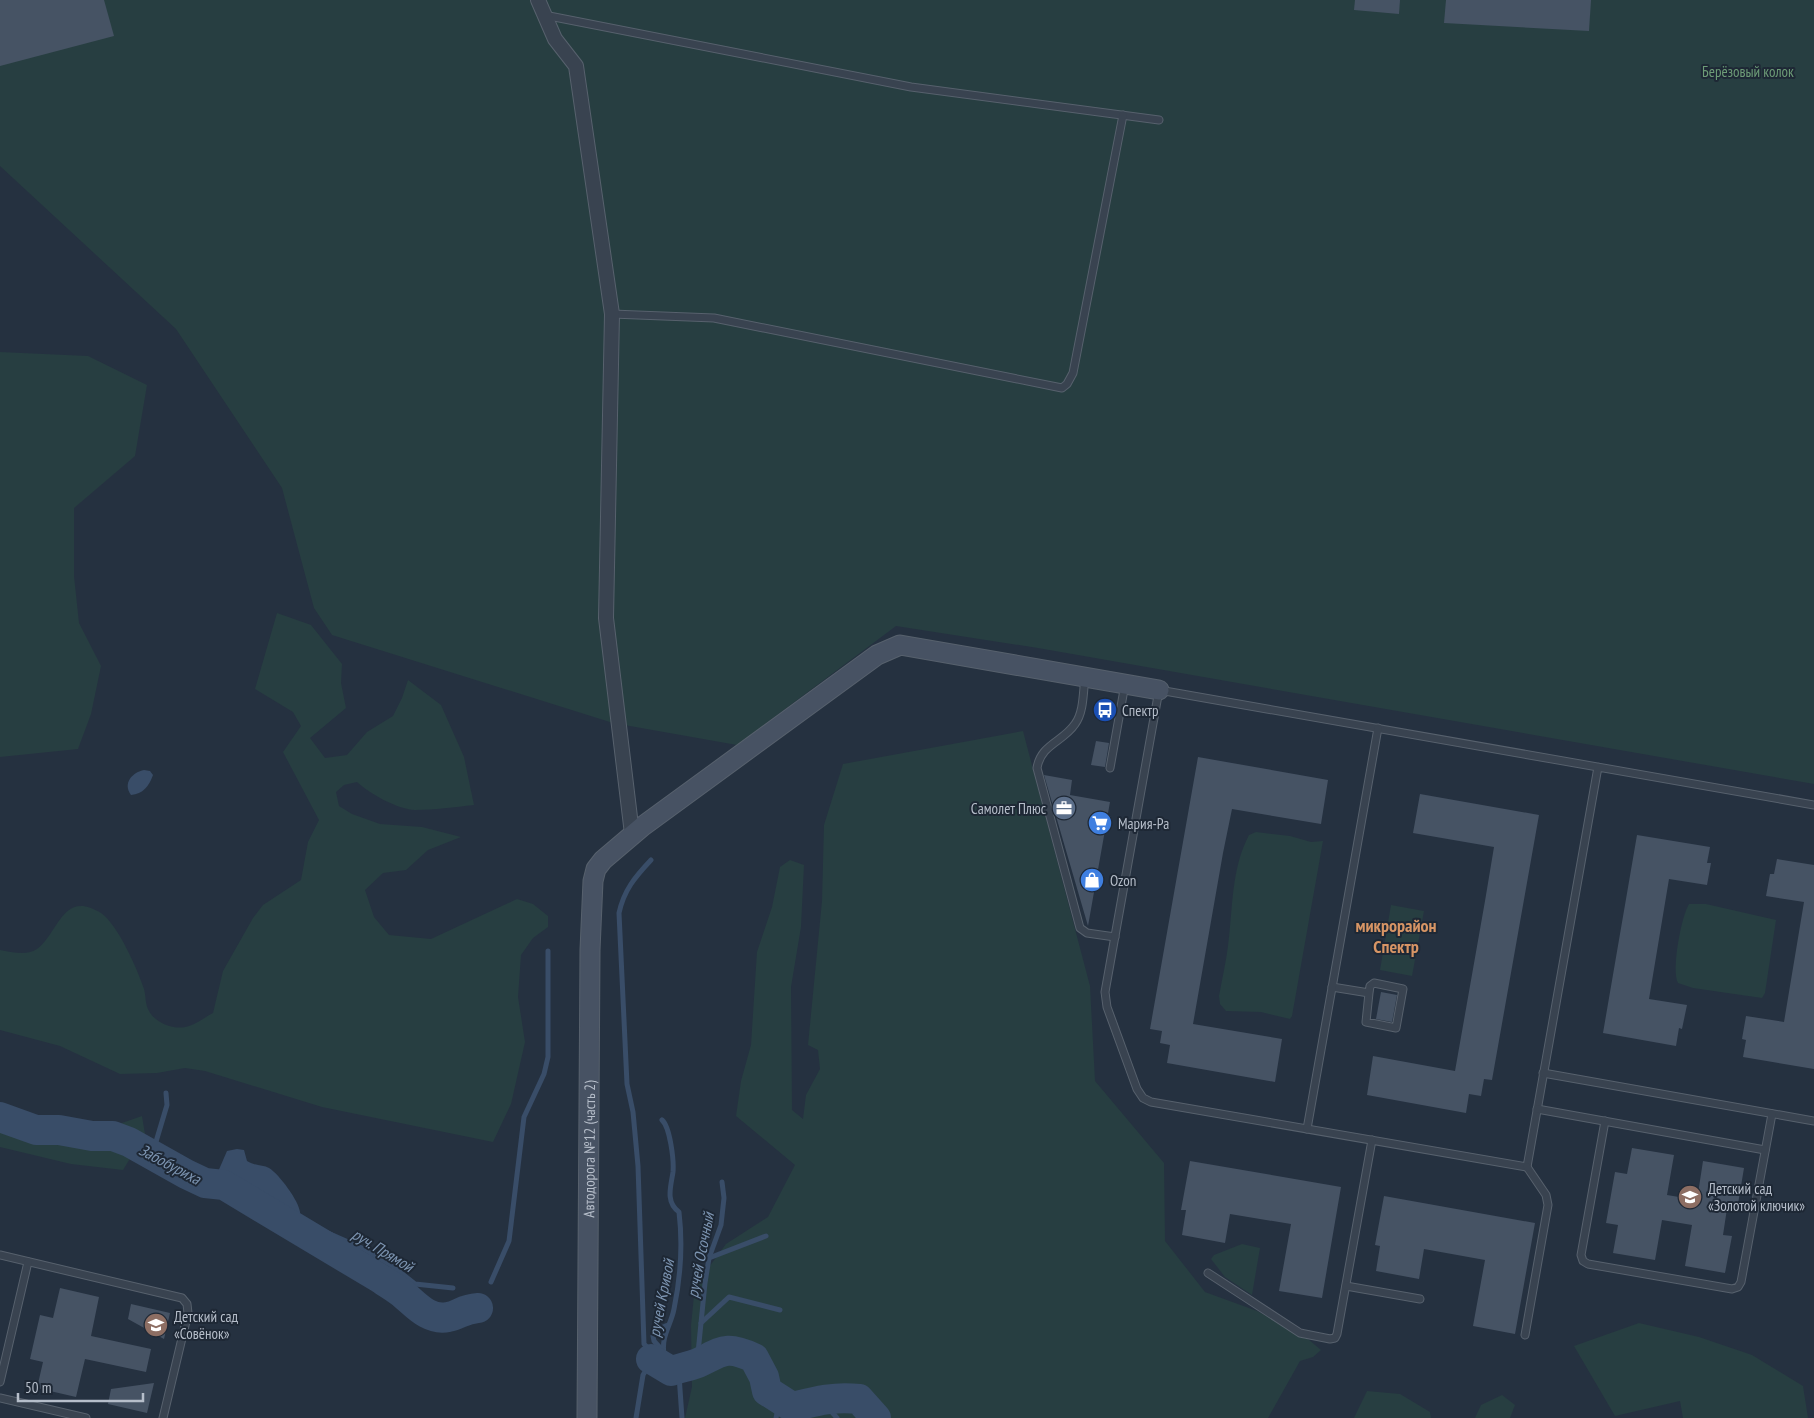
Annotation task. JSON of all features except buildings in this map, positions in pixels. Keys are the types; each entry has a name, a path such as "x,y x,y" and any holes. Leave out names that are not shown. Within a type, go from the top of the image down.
{"street":[{"path":"538,0 555,39 576,66 612,314 606,618 632,834 877,656 900,645 1159,690"},
{"name":"Автодорога №12 (часть 2)","path":"587,1418 590,960 593,881 596,869 603,860 632,834"}],"lane":[{"path":"544,14 911,87 1159,120"},
{"path":"612,314 714,318 1062,388 1067,384 1073,373 1123,115"},
{"path":"1085,677 1079,716 1075,724 1044,750 1037,768 1080,928 1087,933 1115,937"},
{"path":"1110,768 1125,684"},
{"path":"1525,1335 1548,1205 1546,1195 1526,1168 1151,1102 1143,1098 1137,1089 1105,999 1159,690 1814,805"},
{"path":"1307,1129 1378,728"},
{"path":"1526,1168 1598,767"},
{"path":"1374,984 1403,989 1396,1028 1366,1022 1370,993 1370,986 1374,984"},
{"path":"1332,987 1370,993"},
{"path":"1543,1074 1814,1121"},
{"path":"1537,1109 1765,1150"},
{"path":"1605,1121 1581,1255 1583,1261 1588,1264 1732,1289 1738,1288 1741,1282 1772,1114"},
{"path":"1208,1273 1300,1333 1330,1339 1335,1338 1338,1334 1372,1140"},
{"path":"0,1255 179,1296 185,1300 188,1313 163,1418"},
{"path":"0,1382 28,1262"},
{"path":"1346,1286 1420,1299"},
{"path":"0,1398 86,1418"}],"green space":[{"name":"Берёзовый колок","path":"0,0 1814,0 1814,784 1038,648 896,626 737,745 613,723 332,635 314,608 282,488 176,329 0,166"},
{"path":"0,352 88,356 147,385 135,456 74,508 74,576 79,623 101,666 91,714 78,749 0,757"},
{"path":"277,613 311,625 342,664 341,683 346,708 310,738 325,758 347,755 367,732 393,716 408,680 441,705 464,757 474,805 430,810 408,809 384,800 357,782 344,785 336,792 339,806 352,814 380,824 422,827 461,837 428,850 406,870 383,873 365,890 374,917 389,935 431,939 517,899 533,904 548,916 548,927 533,938 521,955 518,997 525,1042 511,1104 493,1142 322,1107 205,1071 185,1068 157,1073 120,1074 60,1046 0,1030 0,950 19,953 37,949 45,942 63,916 70,909 78,906 88,907 101,913 114,927 137,970 144,989 148,1009 156,1020 178,1028 195,1024 213,1013 223,971 253,918 263,905 301,880 308,842 319,820 283,752 301,726 293,712 255,689"},
{"path":"1023,731 1090,986 1095,1081 1164,1163 1165,1241 1205,1292 1257,1311 1302,1334 1321,1350 1313,1357 1300,1361 1268,1418 685,1418 692,1387 691,1325 695,1286 726,1244 768,1217 795,1165 736,1116 741,1081 751,1045 757,952 772,907 780,867 790,860 804,865 801,927 791,987 792,1110 803,1119 806,1095 820,1069 818,1050 808,1045 822,901 824,825 843,764"},
{"path":"1256,832 1290,836 1311,842 1323,841 1290,1019 1261,1012 1226,1011 1220,1004 1219,996 1228,946 1236,875 1243,848 1249,835"},
{"path":"1689,904 1706,904 1776,920 1765,993 1762,998 1693,988 1678,983 1676,977 1676,956 1683,920"},
{"path":"1391,905 1424,911 1412,976 1380,970"},
{"path":"0,1111 32,1121 85,1124 119,1124 142,1116 145,1134 123,1170 71,1164 0,1147"},
{"path":"1242,1244 1260,1248 1252,1295 1225,1277 1211,1259 1214,1255"},
{"path":"1639,1323 1699,1337 1752,1355 1803,1386 1808,1418 1683,1418 1680,1401 1615,1416 1574,1346"},
{"path":"1367,1391 1400,1394 1430,1412 1431,1418 1354,1418"},
{"path":"1502,1395 1515,1405 1510,1418 1475,1418 1481,1405"}],"water":[{"path":"144,770 150,771 153,775 150,783 142,791 131,795 128,782 136,773"},
{"path":"244,1150 247,1161 267,1167 273,1171 288,1188 300,1212 299,1219 291,1228 264,1213 217,1196 211,1188 227,1151"}],"waterway":[{"path":"651,860 631,884 619,913 627,1084 633,1112 638,1166 644,1344 657,1357"},
{"path":"491,1282 509,1241 524,1117 544,1074 548,1057 548,951"},
{"path":"152,1155 167,1105 166,1093"},
{"name":"Забобуриха","path":"0,1117 36,1130 59,1130 92,1136 113,1136 129,1142 205,1183 224,1185 381,1279 418,1307 435,1317 448,1317 478,1308"},
{"name":"ручей Кривой","path":"636,1418 643,1375 652,1360 664,1354 665,1336 673,1315 680,1272 681,1236 679,1212 670,1199 673,1160 669,1136 662,1120"},
{"name":"ручей Осочный","path":"697,1363 709,1258 721,1225 724,1198 722,1182"},
{"name":"руч. Прямой","path":"302,1230 321,1230 364,1249 391,1265 415,1284 453,1288"},
{"path":"709,1258 766,1236"},
{"path":"701,1323 729,1297 780,1310"},
{"path":"663,1351 654,1341 653,1336 658,1329 668,1325"},
{"name":"Забобуриха","path":"651,1359 671,1371 698,1363 725,1351 745,1354 754,1358 764,1377 767,1391 792,1407 817,1401 859,1399 876,1418"},
{"path":"671,1371 679,1375 682,1418"},
{"path":"776,1418 780,1399"},
{"path":"806,1404 818,1411 831,1411 837,1418"}],"place":[{"name":"Спектр","path":"1105,710"},
{"name":"Самолет Плюс","path":"1064,808"},
{"name":"Мария-Ра","path":"1100,823"},
{"name":"Ozon","path":"1092,880"},
{"name":"Детский сад «Золотой ключик»","path":"1690,1197"},
{"name":"Детский сад «Совёнок»","path":"156,1325"}],"district":[{"name":"микрорайон Спектр","path":"1396,935"}]}
